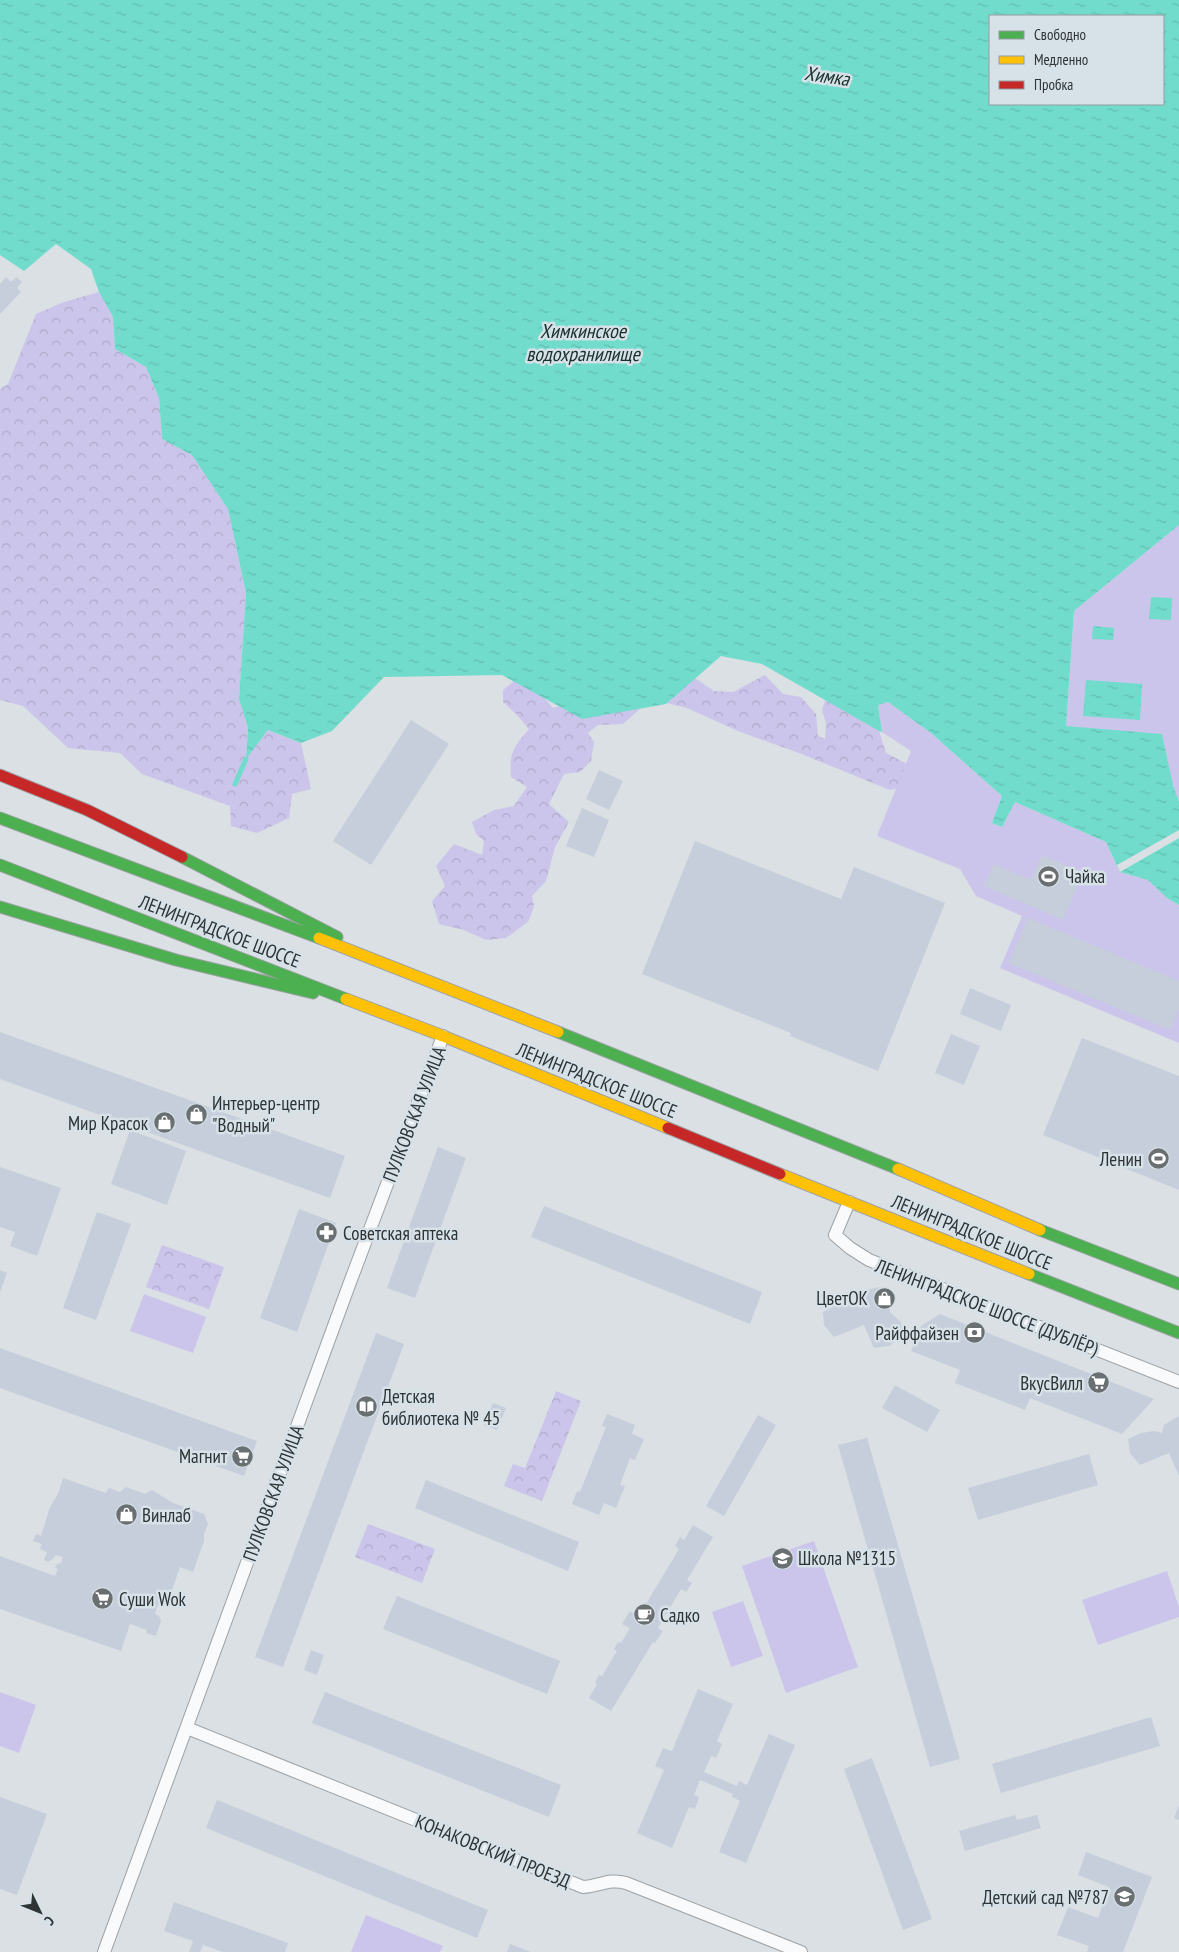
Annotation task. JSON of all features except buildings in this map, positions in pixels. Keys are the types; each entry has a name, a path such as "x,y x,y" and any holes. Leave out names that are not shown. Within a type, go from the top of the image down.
{"main road":[{"path":"0,775 42,790 132,832 266,899 384,962"},
{"name":"ЛЕНИНГРАДСКОЕ ШОССЕ","path":"0,818 384,962 880,1162 1066,1240 1179,1284"},
{"name":"ЛЕНИНГРАДСКОЕ ШОССЕ","path":"0,865 443,1036 849,1202 1179,1333"},
{"path":"0,907 176,960 367,1006"}],"street":[{"name":"ПУЛКОВСКАЯ УЛИЦА","path":"104,1952 349,1285 443,1036"},
{"name":"ЛЕНИНГРАДСКОЕ ШОССЕ (ДУБЛЁР)","path":"849,1202 835,1235 850,1248 869,1260 1179,1382"},
{"name":"КОНАКОВСКИЙ ПРОЕЗД","path":"187,1728 583,1887 596,1886 614,1880 626,1883 801,1952"}],"green space":[{"path":"99,292 113,317 115,349 146,367 159,398 162,439 192,455 228,509 246,593 239,699 248,728 246,758 268,730 301,743 311,789 292,794 289,818 257,833 231,826 230,806 142,774 120,753 68,748 23,706 0,700 0,389 8,384 36,314 64,302"},
{"path":"1179,525 1179,802 1173,785 1066,726 1074,611"},
{"path":"683,670 714,691 733,692 765,675 783,694 801,697 816,714 818,736 825,739 826,723 822,710 827,695 862,717 879,731 886,753 913,767 914,784 890,790 799,753 738,731 687,708 651,699 623,724 598,725 588,733 594,742 591,761 580,772 564,774 549,804 569,822 555,847 546,881 532,896 534,907 528,922 506,938 486,940 464,930 439,924 432,901 445,886 436,866 454,844 482,855 484,841 476,834 472,822 494,810 514,806 527,787 511,777 511,762 513,751 529,729 503,702 503,690 514,681 534,686 553,708"},
{"name":"Чайка","path":"888,702 931,733 1002,796 992,823 1002,827 1015,802 1106,842 1120,872 1148,880 1167,898 1179,905 1179,1043 1000,968 1022,916 976,896 960,869 877,836 911,751 882,732 878,705"},
{"path":"162,1245 224,1267 209,1309 146,1287"},
{"path":"144,1294 206,1317 193,1353 130,1331"},
{"path":"556,1391 581,1401 542,1501 504,1486 513,1464 525,1468"},
{"path":"368,1524 435,1549 422,1583 355,1557"},
{"path":"814,1541 858,1667 786,1693 742,1566"},
{"path":"1167,1571 1179,1607 1179,1617 1098,1645 1082,1600"},
{"path":"743,1601 763,1656 731,1667 712,1612"},
{"path":"0,1692 36,1705 19,1753 0,1746"},
{"path":"366,1915 443,1946 440,1952 351,1952"}],"water":[{"name":"Химкинское водохранилище","path":"0,0 1179,0 1179,525 1074,611 1066,726 1162,734 1173,785 1179,802 1179,905 1167,898 1148,880 1120,872 1106,842 1015,802 1002,827 992,823 1002,796 931,733 888,702 878,705 882,732 762,664 721,656 666,704 582,719 502,675 384,677 332,731 301,743 268,730 246,759 248,728 239,699 246,593 228,509 192,455 162,439 159,398 146,367 115,349 113,317 99,292 91,269 56,244 24,271 0,255"},
{"path":"1151,597 1172,598 1171,620 1149,619"},
{"path":"1093,626 1114,628 1113,640 1092,639"},
{"path":"1086,680 1142,684 1140,720 1083,716"}],"pier":[{"path":"1179,830 1179,838 1120,872 1117,865"}],"waterway":[{"path":"235,784 246,759"}],"traffic: fast":[{"path":"0,818 319,938"},
{"path":"182,857 337,937"},
{"path":"0,865 346,999"},
{"path":"0,907 176,960 313,993"},
{"path":"558,1032 898,1169"},
{"path":"1040,1230 1179,1284"},
{"path":"1029,1274 1179,1333"}],"traffic: slow":[{"path":"319,938 558,1032"},
{"path":"346,999 443,1036 668,1128"},
{"path":"898,1169 1040,1230"},
{"path":"780,1174 1029,1274"}],"traffic: jam":[{"path":"0,775 87,810 182,857"},
{"path":"668,1128 780,1174"}],"place":[{"name":"Чайка","path":"1049,876"},
{"name":"Интерьер-центр \"Водный\"","path":"196,1114"},
{"name":"Мир Красок","path":"164,1123"},
{"name":"Ленин","path":"1158,1159"},
{"name":"Советская аптека","path":"327,1233"},
{"name":"ЦветОК","path":"884,1298"},
{"name":"Райффайзен","path":"975,1333"},
{"name":"ВкусВилл","path":"1099,1383"},
{"name":"Детская библиотека № 45","path":"366,1407"},
{"name":"Магнит","path":"243,1456"},
{"name":"Винлаб","path":"126,1515"},
{"name":"Школа №1315","path":"782,1558"},
{"name":"Суши Wok","path":"103,1599"},
{"name":"Садко","path":"644,1615"},
{"name":"Детский сад №787","path":"1125,1897"}],"water label":[{"name":"Химка","path":"827,76"}]}
